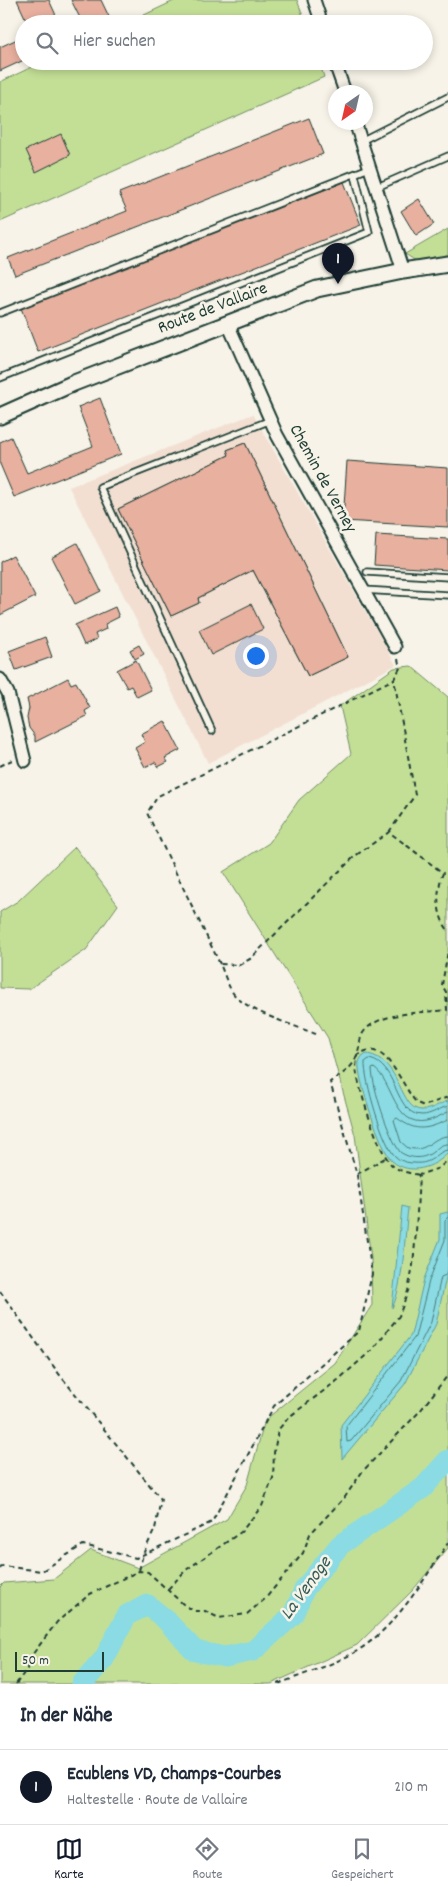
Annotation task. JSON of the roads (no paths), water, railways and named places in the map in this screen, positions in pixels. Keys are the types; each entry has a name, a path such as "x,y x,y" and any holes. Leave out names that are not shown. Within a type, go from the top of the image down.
{"street":[{"path":"314,0 319,15"},
{"path":"337,70 342,85"},
{"path":"357,130 403,270"},
{"name":"Route de Vallaire","path":"0,416 74,383 317,289 403,270 448,264"},
{"name":"Chemin de Verney","path":"228,324 277,435 394,647"},
{"path":"0,679 8,693 25,761"}],"lane":[{"path":"361,141 448,97"},
{"path":"375,188 448,156"},
{"path":"0,313 369,168"},
{"path":"0,378 369,232 355,175"},
{"path":"212,731 100,487 271,420"},
{"path":"367,572 448,577"},
{"path":"363,590 448,595"}],"water":[{"path":"368,1054 379,1058 387,1065 409,1103 415,1108 425,1110 448,1101 448,1153 436,1163 422,1168 406,1168 392,1161 388,1155 376,1129 361,1082 359,1062 363,1055"},
{"path":"402,1206 408,1208 405,1246 399,1287 392,1308"},
{"path":"448,1212 448,1268 436,1324 405,1384 342,1459 341,1425 411,1335 424,1279 440,1239 440,1214"}],"waterway":[{"name":"La Venoge","path":"82,1684 104,1659 127,1615 148,1605 165,1619 195,1651 225,1657 253,1651 293,1615 305,1588 340,1545 423,1488 448,1460"}],"place":[{"name":"Ecublens VD, Champs-Courbes","path":"338,284"}]}
